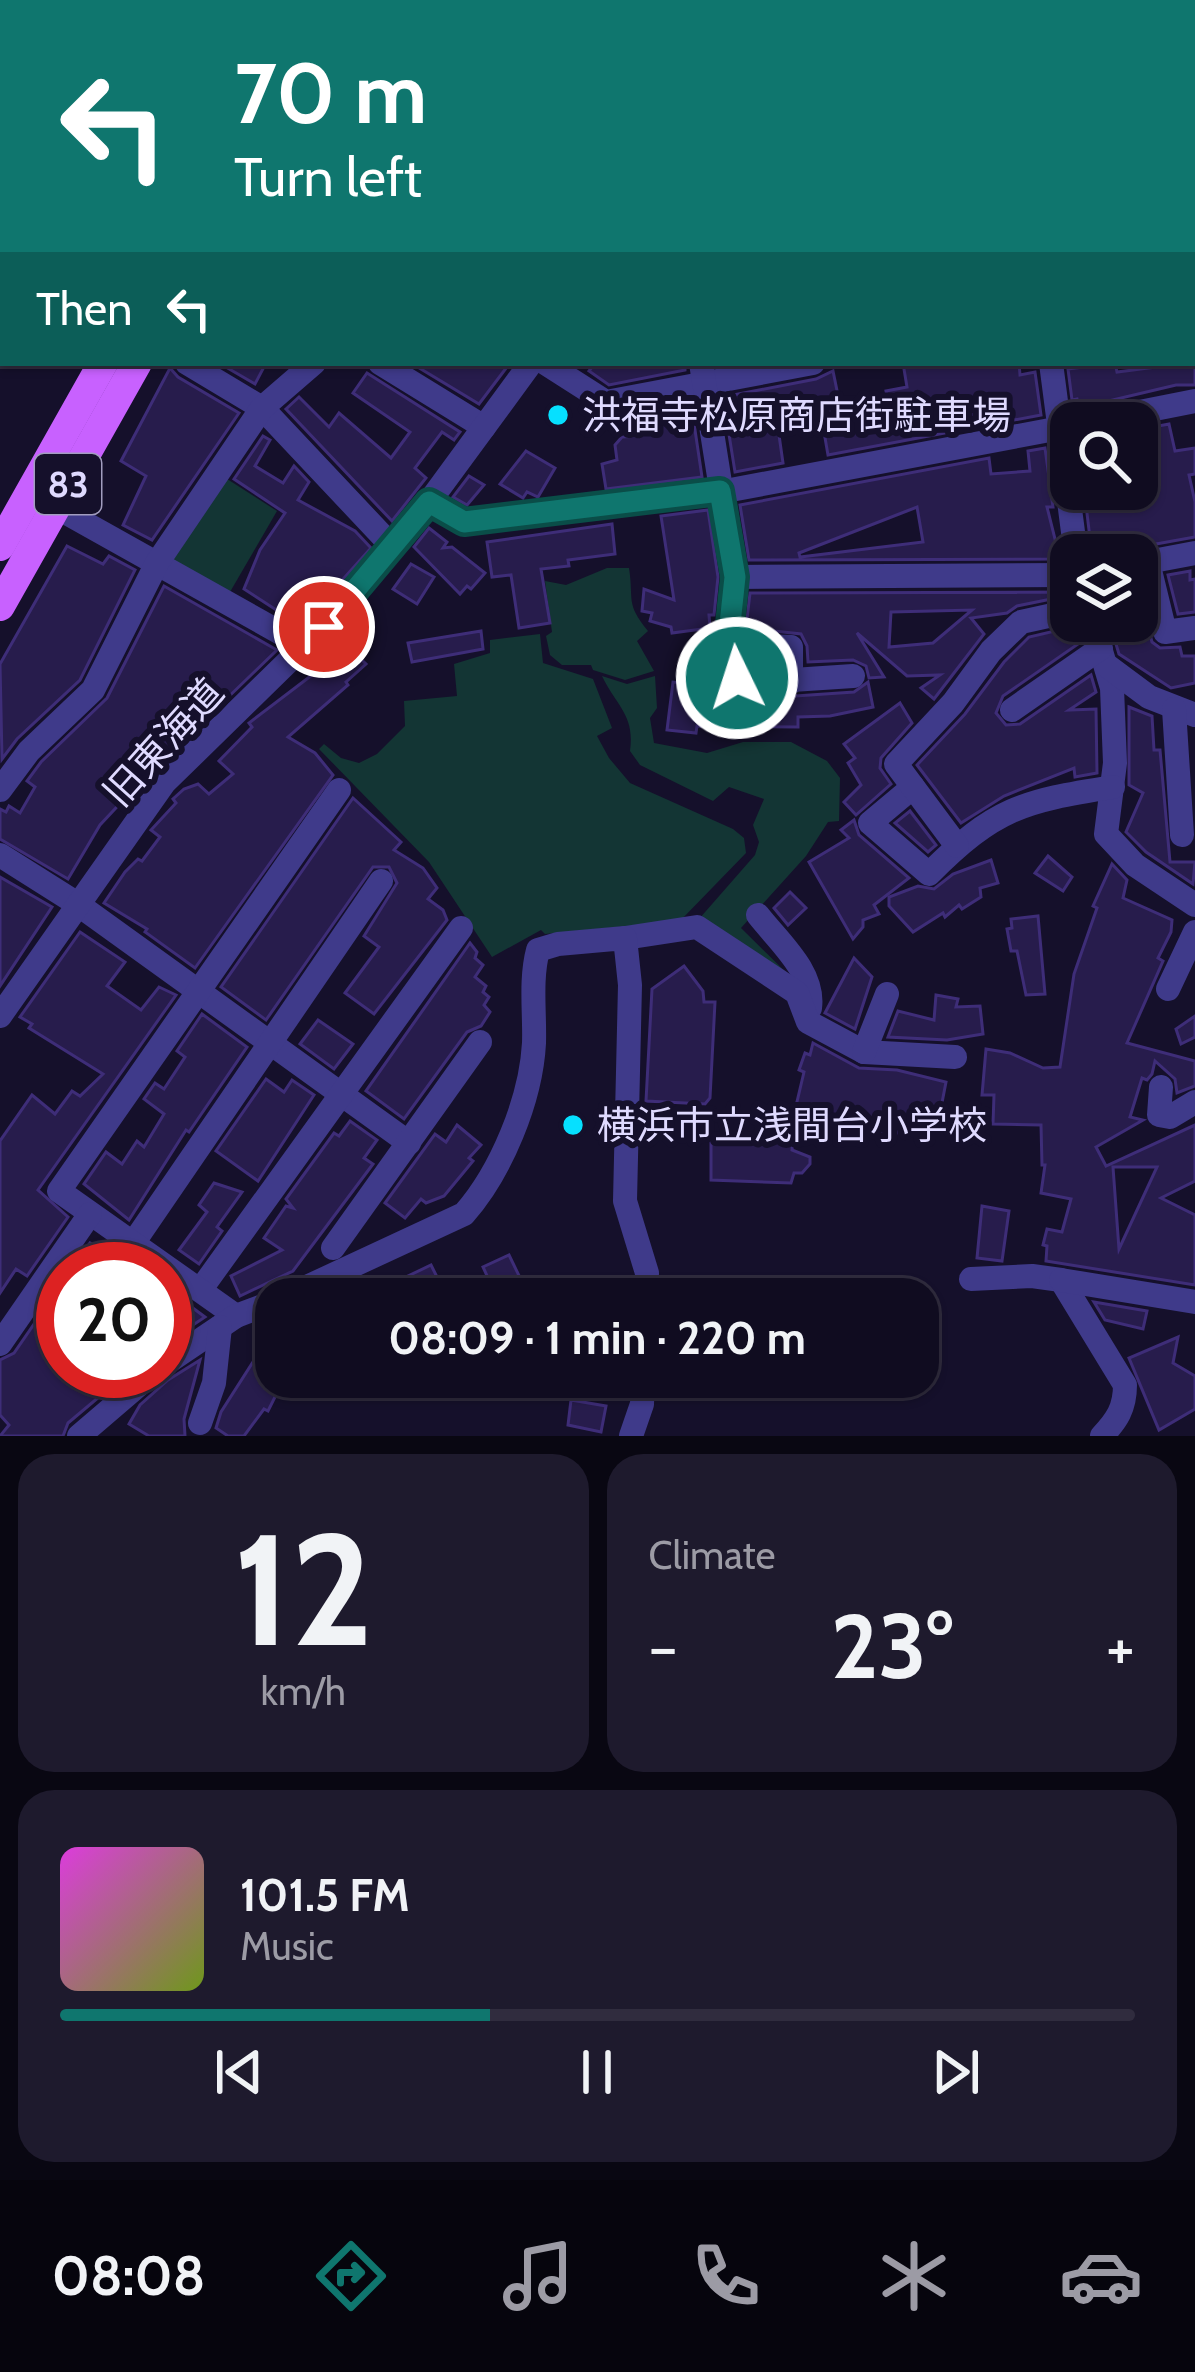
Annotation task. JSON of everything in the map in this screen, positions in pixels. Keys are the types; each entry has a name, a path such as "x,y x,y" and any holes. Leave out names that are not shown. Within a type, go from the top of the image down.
{"main road":[{"name":"83","path":"0,546 102,366"},
{"name":"83","path":"0,606 135,366"}],"street":[{"path":"192,366 262,408 391,544"},
{"path":"0,790 29,752 93,690 157,563 262,408 311,366"},
{"path":"385,366 484,427"},
{"name":"旧東海道","path":"0,1016 164,783 344,607 429,502 528,366"},
{"path":"549,366 606,402 702,374 783,366"},
{"path":"1052,366 1064,402"},
{"path":"702,374 735,577 730,624 746,645"},
{"path":"1158,407 1195,400"},
{"path":"429,502 464,522 720,491 1050,429"},
{"path":"56,507 304,646"},
{"path":"1158,560 1195,554"},
{"path":"735,577 1050,575"},
{"path":"1158,609 1166,632 1195,628"},
{"path":"957,846 896,764 1021,622 1050,616"},
{"path":"1098,642 1112,688 1113,787 1106,834 1135,865 1195,904"},
{"path":"791,682 791,647 739,645 737,678 748,683 791,682 853,676"},
{"path":"1012,710 1103,657"},
{"path":"1103,657 1149,697 1184,712 1187,808 1181,835"},
{"path":"913,787 870,823 928,874 989,821 1032,800 1113,787"},
{"path":"339,790 58,1191 134,1242 381,881"},
{"path":"0,855 76,903 409,1144"},
{"path":"758,915 812,990 808,1022"},
{"path":"326,1278 464,1214 480,1196 519,1112 533,1050 538,950 697,926 797,993 808,1022 864,1052 956,1057"},
{"path":"201,1289 461,928"},
{"path":"1168,989 1195,932"},
{"path":"625,938 630,985 625,1201 646,1278"},
{"path":"864,1052 887,994"},
{"path":"333,1248 480,1042"},
{"path":"1161,1088 1159,1115 1170,1117 1195,1102"},
{"path":"0,1344 90,1214"},
{"path":"971,1280 1031,1276 1195,1302"},
{"path":"1060,1280 1125,1385 1125,1402 1102,1436"},
{"path":"192,1284 228,1322"},
{"path":"192,1346 255,1310"},
{"path":"200,1423 228,1322"},
{"path":"79,1436 123,1398"},
{"path":"641,1431 642,1398"}],"green space":[{"path":"224,477 277,511 230,592 169,559"},
{"path":"607,568 629,568 633,607 648,631 637,641 654,671 625,680 593,670 591,665 562,665 550,655 546,636 552,632 545,581 566,585"},
{"path":"540,634 543,663 593,679 612,728 597,736 630,783 733,829 744,838 746,853 680,921 545,934 541,930 492,957 429,862 319,749 324,744 341,758 359,763 377,754 405,726 404,701 457,696 454,664 490,653 490,640"},
{"path":"602,676 627,684 655,676 657,708 650,718 654,743 707,753 743,742 791,742 827,761 840,778 839,821 828,822 806,856 741,928 803,989 699,919 755,855 759,842 753,825 764,799 729,787 713,801 640,765 630,751 627,720"}],"building":[{"path":"224,366 264,366 255,384"},
{"path":"416,366 508,366 479,404"},
{"path":"593,366 685,366 685,370 609,385 589,371"},
{"path":"904,366 1019,366 1020,375 1035,372 1041,415 828,455 819,403 776,414 783,463 735,472 723,397 816,379 833,371 844,425 891,415 886,391 907,387"},
{"path":"1116,366 1117,372 1195,366 1195,385 1104,402 1072,400 1068,369"},
{"path":"170,368 239,413 152,540 123,525 146,476 121,461"},
{"path":"367,373 460,432 454,440 442,432 415,468 426,478 392,521 286,409 299,397 329,427 339,413 391,458 410,432 353,393"},
{"path":"691,403 702,477 606,489 602,464 617,460 615,445 622,437 637,436 636,430 643,429 641,412"},
{"path":"1169,424 1175,451 1195,448 1195,474 1189,475 1195,537 1158,544 1158,534 1089,534 1087,510 1158,510 1158,426"},
{"path":"263,436 270,440 255,466 283,483 294,466 309,482 298,500 355,531 371,548 301,626 244,589 260,550 285,513 234,479"},
{"path":"1045,448 1050,485 1047,507 1054,534 1050,534 1050,559 749,560 740,505 989,458 991,474 1030,471 1028,451","holes":["917,507 923,542 800,557 799,553"]},
{"path":"526,451 555,468 538,497 527,492 523,498 500,484"},
{"path":"469,476 484,485 467,505 453,497"},
{"path":"708,510 718,577 714,615 709,615 710,628 672,633 671,627 650,621 652,613 642,611 644,589 674,600 661,516"},
{"path":"612,524 615,554 541,569 550,623 519,628 511,575 492,577 487,542"},
{"path":"429,528 447,542 443,548 452,547 485,573 471,589 467,586 460,594 414,547"},
{"path":"67,546 103,564 109,556 135,570 80,680 2,759 0,664"},
{"path":"411,564 434,577 417,604 393,589"},
{"path":"1190,571 1190,580 1195,579 1195,612 1178,614 1168,575"},
{"path":"164,586 277,650 218,707 210,699 187,724 194,731 152,771 134,797 129,794 100,825 68,879 0,839 0,809 6,812 9,806 20,813 35,787 27,781 41,762 107,698"},
{"path":"1050,592 1050,599 971,618 984,634 934,699 921,688 940,675 907,676 857,633 884,677 869,678 866,666 853,660 808,662 801,634 754,629 747,619 750,593","holes":["972,610 933,643 889,647 891,612"]},
{"path":"481,631 483,649 412,662 408,643"},
{"path":"1050,632 1050,642 1081,642 1003,696 996,713 1006,725 1020,724 1091,675 1096,692 1069,710 1096,709 1097,773 1075,777 1074,768 1004,796 961,823 917,765 1029,637"},
{"path":"1115,642 1180,647 1182,656 1195,656 1195,683 1171,688 1119,654"},
{"path":"344,643 366,664 288,737 315,753 333,775 195,968 147,929 104,903 125,872 138,859 142,861 160,837 151,830 176,803 173,799 198,784 209,794 233,774 219,761 252,727 249,723 312,675 306,669 319,655 325,661"},
{"path":"697,679 721,681 729,692 749,699 854,692 868,682 873,707 798,717 798,727 697,726 696,733 667,730 673,682 697,684"},
{"path":"900,703 912,723 881,758 880,768 891,784 856,815 844,802 861,785 848,763 855,758 844,744"},
{"path":"1129,707 1152,716 1154,750 1160,750 1170,862 1195,862 1193,884 1126,832 1143,793 1129,785"},
{"path":"353,798 401,842 394,850 423,868 437,888 428,899 443,910 447,920 374,1014 345,993 379,947 364,936 397,883 389,867 373,867 266,1020 221,987"},
{"path":"910,811 936,845 928,852 895,823"},
{"path":"854,820 859,835 909,878 874,905 879,914 863,920 853,939 809,862 849,838 841,830"},
{"path":"1048,856 1072,877 1063,891 1035,873"},
{"path":"991,860 998,883 980,888 981,897 913,932 889,906 889,897 918,886 934,889 953,874"},
{"path":"1112,864 1127,880 1123,898 1172,920 1158,958 1163,961 1127,1043 1195,1061 1195,1086 1177,1093 1175,1079 1155,1061 1152,1074 1147,1080 1142,1078 1130,1117 1143,1120 1096,1147 1106,1166 1195,1125 1195,1181 1161,1198 1195,1215 1195,1285 1046,1261 1047,1229 1062,1232 1071,1199 1041,1193 1045,1165 1041,1125 993,1124 994,1095 982,1095 986,1049 1010,1053 1043,1068 1060,1067 1074,974 1097,908 1093,906","holes":["1113,1167 1157,1167 1119,1249"]},
{"path":"0,877 52,907 0,986"},
{"path":"790,892 806,908 788,925 774,908"},
{"path":"1038,916 1045,994 1026,995 1007,929 1012,928 1011,919"},
{"path":"80,932 125,962 107,986 141,1010 159,987 176,995 38,1190 68,1217 51,1242 36,1242 36,1263 27,1276 16,1269 0,1293 0,1141 32,1095 55,1114 72,1091 80,1096 103,1074 29,1028 32,1024 20,1017"},
{"path":"470,943 483,965 475,977 486,986 483,992 489,997 484,1005 490,1012 481,1026 467,1032 404,1119 366,1091"},
{"path":"854,958 872,977 855,1029 825,1013"},
{"name":"横浜市立浅間台小学校","path":"684,966 703,991 704,1002 715,1002 710,1098 705,1104 646,1101 652,989"},
{"path":"936,995 958,999 956,1007 980,1006 983,1034 947,1040 888,1037 898,1011 934,1020"},
{"path":"202,1014 247,1047 189,1132 186,1130 129,1220 84,1184 106,1152 122,1164 137,1141 144,1147 164,1114 144,1099 155,1083 164,1089 185,1057 177,1051"},
{"path":"1195,1016 1195,1037 1181,1044 1176,1029"},
{"path":"318,1020 353,1044 334,1069 300,1044"},
{"path":"813,1043 859,1068 897,1070 946,1082 940,1113 950,1117 947,1133 896,1125 896,1133 872,1132 816,1120 818,1113 796,1106 804,1072 799,1070"},
{"path":"266,1079 284,1092 292,1080 314,1095 258,1181 216,1151"},
{"path":"350,1121 377,1140 364,1158 373,1164 293,1271 278,1278 255,1278 255,1289 240,1296 231,1276 282,1250 264,1238 286,1206 293,1208 286,1199 334,1133 339,1136"},
{"path":"457,1125 481,1145 469,1158 473,1161 444,1196 426,1203 421,1199 405,1218 385,1203 435,1134 446,1142"},
{"path":"711,1137 793,1140 792,1150 810,1157 810,1164 802,1173 794,1173 791,1183 711,1180"},
{"path":"214,1183 242,1192 199,1264 192,1259 192,1242 185,1242 207,1212 199,1205"},
{"path":"982,1206 1009,1211 1002,1261 977,1258"},
{"path":"509,1255 520,1278 488,1278 483,1267"},
{"path":"431,1265 438,1278 406,1278"},
{"path":"1094,1302 1147,1311 1143,1329 1105,1320"},
{"path":"192,1307 205,1317 192,1326"},
{"path":"36,1321 36,1398 98,1398 68,1423 63,1436 0,1436 9,1425 0,1415 0,1360 14,1353"},
{"path":"1178,1337 1173,1363 1195,1376 1195,1409 1159,1430 1129,1358"},
{"path":"200,1360 192,1390 192,1365"},
{"path":"253,1362 255,1398 274,1398 268,1411 264,1409 244,1436 228,1436 216,1428"},
{"path":"148,1398 190,1398 185,1436 149,1436 129,1424"},
{"path":"571,1400 606,1406 601,1432 568,1425"}],"place":[{"name":"洪福寺松原商店街駐車場","path":"558,415"},
{"name":"横浜市立浅間台小学校","path":"573,1125"}],"route":[{"path":"324,627 429,502 464,522 720,491 735,577 730,624 746,645 739,645 737,678"}]}
